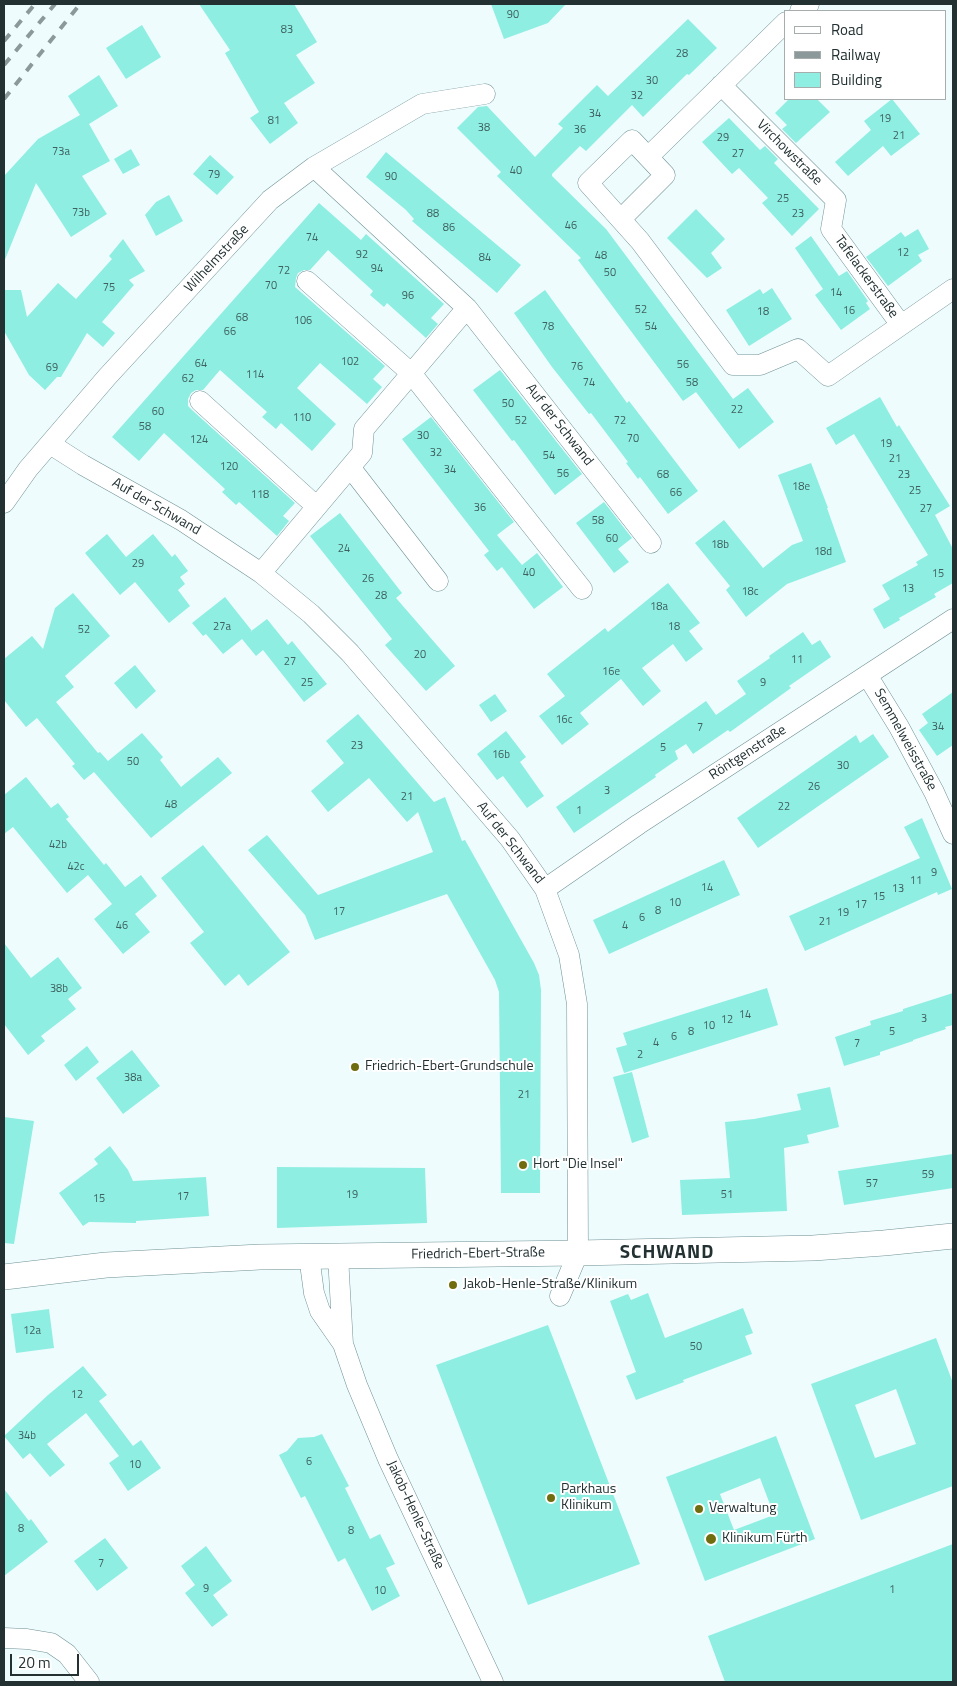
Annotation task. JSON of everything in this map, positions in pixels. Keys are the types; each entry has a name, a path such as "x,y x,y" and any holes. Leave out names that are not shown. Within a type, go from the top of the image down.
{"street":[{"path":"648,157 784,24"},
{"name":"Virchowstraße","path":"721,85 836,200 831,229"},
{"name":"Wilhelmstraße","path":"4,503 28,469 107,377 270,200 314,167 422,104 485,94"},
{"path":"632,140 648,157 665,175 621,219 588,183 632,140"},
{"name":"Auf der Schwand","path":"314,167 467,308 651,543"},
{"name":"Tafelackerstraße","path":"621,219 640,241 733,365 760,365 798,349 828,376 953,289"},
{"name":"Tafelackerstraße","path":"831,229 901,325"},
{"path":"307,281 411,373 582,589"},
{"path":"261,573 362,453 364,429 467,308"},
{"path":"200,401 316,506"},
{"name":"Auf der Schwand","path":"50,444 180,520 261,573 311,614 350,654 510,839 545,888 569,955 577,1004 578,1253"},
{"path":"350,468 438,581"},
{"name":"Röntgenstraße","path":"545,888 639,824 953,619"},
{"name":"Semmelweisstraße","path":"868,675 917,760 953,834"},
{"name":"Friedrich-Ebert-Straße","path":"4,1277 106,1265 309,1256 813,1248 953,1236"},
{"path":"560,1296 578,1253"},
{"name":"Jakob-Henle-Straße","path":"309,1256 314,1293 320,1310 343,1344 388,1459 493,1682"},
{"name":"Jakob-Henle-Straße","path":"338,1256 343,1344"},
{"path":"4,1638 51,1643 67,1654 89,1682"}],"building":[{"path":"199,4 294,4 317,42 296,55 315,83 284,103 298,123 270,144 250,118 259,112 225,53 230,50"},
{"path":"491,4 566,4 548,23 504,39"},
{"path":"688,19 717,48 643,117 632,105 586,151 580,146 552,176 606,229 733,399 748,388 774,422 739,449 696,392 683,401 578,260 581,258 497,176 501,172 457,128 478,107 487,106 535,157 563,128 558,124 597,85 608,96"},
{"path":"142,25 161,57 126,79 106,48"},
{"path":"99,75 118,106 89,124 110,161 82,176 107,214 71,237 36,183 4,262 4,176 38,139 80,115 68,96"},
{"path":"788,100 818,100 830,112 796,143 782,129 787,125 775,113"},
{"path":"893,100 920,134 891,156 883,146 848,176 835,162 871,130 864,121"},
{"path":"729,118 760,150 765,146 778,159 774,163 819,209 792,236 762,203 768,198 739,168 732,174 702,142"},
{"path":"131,149 140,165 123,174 114,159"},
{"path":"386,152 521,265 497,293 412,221 414,219 406,210 366,177"},
{"path":"210,155 234,177 217,195 193,174"},
{"path":"169,195 183,221 156,236 145,215 156,202"},
{"path":"319,203 361,240 366,234 444,304 431,318 438,324 426,338 387,303 384,307 370,295 373,291 328,250 310,270 298,273 295,287 385,366 373,379 382,387 367,404 320,363 297,388 336,424 312,451 281,423 276,429 262,417 267,412 220,370 203,390 196,390 191,393 188,399 188,406 295,503 283,516 289,521 277,536 239,502 236,505 222,492 225,489 164,433 139,461 112,437"},
{"path":"696,209 725,239 711,253 722,268 707,278 667,238"},
{"path":"918,229 929,249 918,255 922,261 888,286 866,257 901,232 905,237"},
{"path":"811,236 839,276 847,271 868,301 866,303 870,309 841,330 815,295 823,289 795,248"},
{"path":"123,239 145,271 129,280 134,285 102,322 115,333 103,347 87,333 61,377 57,377 45,390 29,375 4,331 4,290 21,290 27,317 58,283 76,299 112,259 109,256"},
{"path":"772,288 792,319 749,346 726,310 760,289 763,294"},
{"path":"545,290 627,403 629,401 698,491 668,514 640,477 638,479 626,463 628,462 591,413 589,414 552,367 514,313"},
{"path":"500,370 582,474 555,495 514,440 512,441 473,390"},
{"path":"880,397 897,427 899,425 950,506 935,515 953,549 953,583 934,594 936,597 899,618 900,620 884,629 873,609 890,599 882,585 918,565 916,562 928,555 854,434 836,445 826,428"},
{"path":"431,417 514,522 497,535 522,565 537,553 563,587 534,609 502,567 497,571 484,555 489,551 402,439"},
{"path":"811,463 846,562 787,584 746,617 726,590 730,586 695,543 724,520 763,568 792,545 803,541 778,475"},
{"path":"604,502 632,538 618,549 629,562 614,573 576,523"},
{"path":"340,513 402,593 396,598 455,666 426,691 385,645 392,639 310,536"},
{"path":"107,534 126,557 153,534 172,557 175,554 188,571 180,577 185,584 178,590 190,606 169,623 135,582 120,595 85,553"},
{"path":"668,583 700,623 689,631 703,649 686,662 673,644 642,668 661,691 643,706 621,679 580,713 589,724 562,745 539,716 565,696 547,674 605,628 608,632"},
{"path":"73,593 110,636 65,676 74,687 56,702 98,753 100,752 108,761 142,733 163,757 160,760 181,787 218,757 232,773 151,838 94,772 84,780 72,766 75,764 37,718 26,727 4,700 4,659 32,636 43,649 55,608"},
{"path":"225,597 252,631 267,619 288,645 292,641 327,684 304,702 263,650 256,656 242,639 223,654 206,634 203,636 192,623"},
{"path":"803,632 812,645 820,640 831,657 789,686 791,688 730,732 728,730 693,754 686,744 675,751 678,759 655,775 656,777 574,833 556,807 706,701 716,715 746,694 737,681"},
{"path":"135,665 156,691 136,709 114,683"},
{"path":"953,692 953,745 937,756 919,730 928,723 922,714"},
{"path":"495,694 507,711 491,722 479,705"},
{"path":"358,714 434,802 445,797 462,841 465,840 539,975 541,990 540,1193 501,1193 499,992 495,980 447,894 315,940 305,915 248,850 267,835 318,895 433,852 418,812 407,822 369,778 328,812 311,791 344,763 326,741"},
{"path":"506,731 526,757 520,762 544,796 527,808 503,776 497,780 477,754"},
{"path":"873,734 889,757 758,848 737,818 856,735 860,743"},
{"path":"26,777 51,808 58,803 69,817 66,819 125,887 141,875 157,896 135,914 150,932 123,954 94,919 112,904 88,875 67,893 13,827 4,834 4,795"},
{"path":"922,818 952,889 938,895 937,892 805,951 789,916 920,858 904,827"},
{"path":"203,845 290,952 248,986 239,974 225,986 190,943 204,932 161,878"},
{"path":"724,860 740,895 609,954 593,920"},
{"path":"4,943 31,978 58,957 82,988 68,999 76,1009 41,1036 45,1041 28,1055 4,1024"},
{"path":"767,988 778,1025 624,1073 616,1048 627,1045 623,1033"},
{"path":"953,993 953,1025 880,1052 880,1055 844,1066 835,1037 871,1025 870,1021"},
{"path":"87,1046 99,1062 76,1081 64,1065"},
{"path":"132,1050 160,1086 123,1114 96,1078"},
{"path":"632,1072 649,1137 632,1143 613,1077"},
{"path":"830,1087 839,1127 807,1135 809,1143 784,1148 787,1211 682,1215 680,1180 730,1178 725,1122 754,1119 801,1110 797,1094"},
{"path":"4,1117 34,1121 14,1244 4,1243"},
{"path":"110,1146 128,1170 133,1181 206,1177 209,1216 136,1221 136,1223 89,1222 83,1226 59,1193 98,1164 94,1159"},
{"path":"953,1154 953,1188 844,1205 838,1171"},
{"path":"277,1167 425,1168 427,1223 277,1228"},
{"path":"648,1293 665,1338 743,1308 753,1333 745,1336 752,1354 636,1400 626,1376 636,1372 610,1301 628,1294 631,1300"},
{"path":"49,1309 54,1348 16,1353 11,1314"},
{"name":"Parkhaus Klinikum","path":"548,1325 640,1564 528,1605 436,1365"},
{"path":"936,1338 953,1383 953,1486 861,1520 811,1384","holes":["896,1389 916,1444 875,1458 855,1405"]},
{"path":"83,1366 107,1395 99,1401 133,1446 141,1440 161,1468 128,1491 109,1463 119,1456 86,1413 47,1444 65,1465 50,1477 30,1453 23,1459 4,1436 48,1395"},
{"path":"322,1434 349,1486 345,1488 370,1539 380,1534 395,1564 386,1568 400,1596 372,1611 345,1558 338,1562 305,1496 301,1498 279,1455 287,1451 298,1438 314,1437"},
{"name":"Verwaltung","path":"776,1436 815,1539 705,1581 666,1477","holes":["760,1478 774,1515 734,1530 720,1494"]},
{"path":"4,1489 29,1521 31,1519 48,1542 4,1576"},
{"path":"105,1538 128,1568 97,1591 74,1561"},
{"path":"953,1544 953,1682 725,1682 708,1636"},
{"path":"206,1546 232,1581 213,1595 228,1615 212,1627 185,1593 195,1585 181,1566"}],"railway":[{"path":"4,41 35,4"},
{"path":"4,65 55,4"},
{"path":"4,99 80,4"}],"place":[{"name":"Friedrich-Ebert-Grundschule","path":"355,1067"},
{"name":"Hort \"Die Insel\"","path":"523,1165"},
{"name":"Jakob-Henle-Straße/Klinikum","path":"453,1285"},
{"name":"Parkhaus Klinikum","path":"551,1498"},
{"name":"Verwaltung","path":"699,1509"},
{"name":"Klinikum Fürth","path":"711,1539"}],"district":[{"name":"SCHWAND","path":"667,1253"}]}
